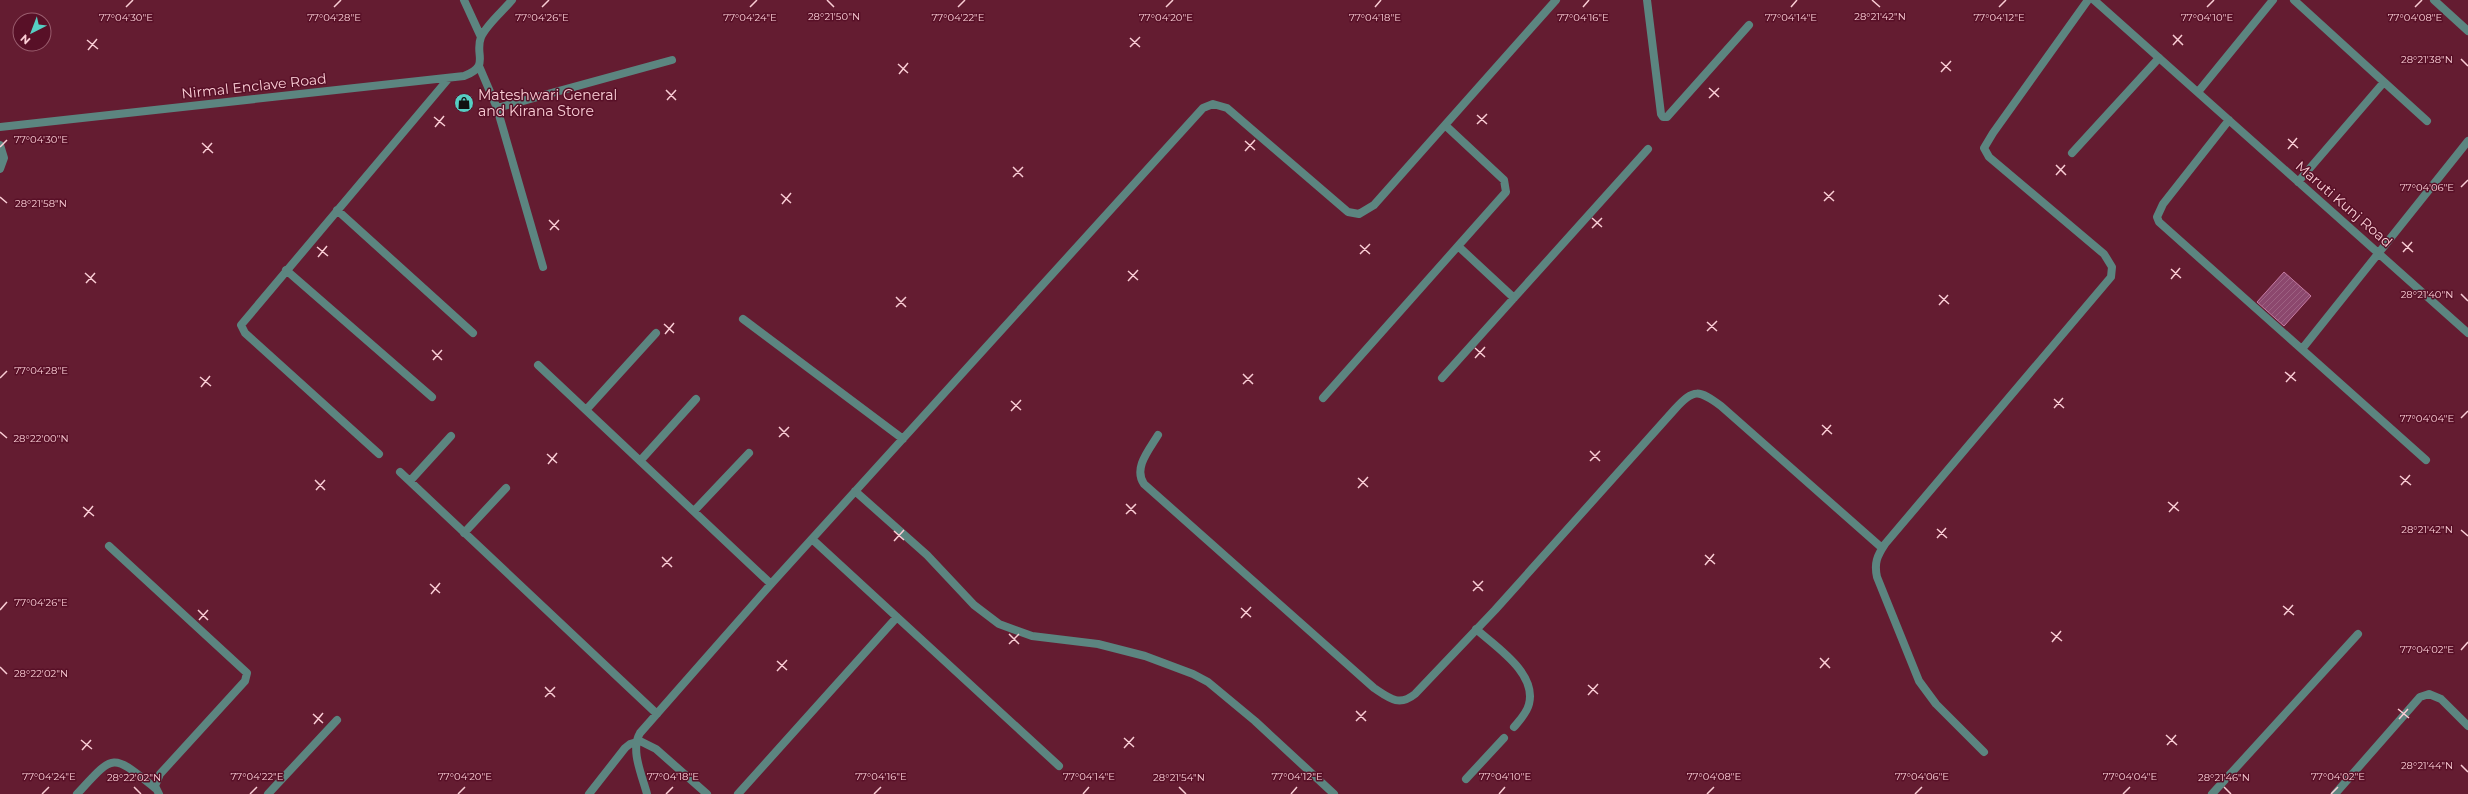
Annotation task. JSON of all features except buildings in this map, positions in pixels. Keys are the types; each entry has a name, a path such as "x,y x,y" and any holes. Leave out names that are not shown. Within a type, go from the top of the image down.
{"street":[{"path":"464,0 481,37 481,59 479,66 497,108 543,267"},
{"path":"481,37 512,0"},
{"path":"589,794 625,748 636,741 657,714 771,584 1203,108 1213,104 1227,108 1348,212 1354,214 1366,211 1374,205 1556,0"},
{"path":"1647,0 1660,114 1663,117 1667,117 1749,25"},
{"path":"1984,752 1936,704 1916,674 1877,577 1875,564 1882,548 2111,277 2112,267 2104,254 1989,157 1984,148 1989,137 2088,0"},
{"name":"Maruti Kunj Road","path":"2094,0 2298,182 2380,252 2468,333"},
{"path":"2198,92 2273,0"},
{"path":"2294,0 2427,121"},
{"path":"2434,0 2468,31"},
{"path":"2072,153 2159,58"},
{"path":"497,108 672,60"},
{"name":"Nirmal Enclave Road","path":"0,127 449,78 470,74 479,66"},
{"path":"379,454 242,328 242,321 449,78"},
{"path":"2298,182 2384,82"},
{"path":"2229,120 2163,204 2156,217 2159,222 2426,460"},
{"path":"1323,398 1506,192 1504,180 1445,125"},
{"path":"2302,349 2468,141"},
{"path":"0,145 4,158 0,169"},
{"path":"1442,378 1648,149"},
{"path":"337,210 473,333"},
{"path":"1458,246 1514,298"},
{"path":"286,270 432,397"},
{"path":"743,319 903,439"},
{"path":"586,410 656,333"},
{"path":"538,365 771,584"},
{"path":"1158,435 1139,470 1144,484 1374,688 1393,701 1408,700 1415,694 1476,629 1675,408 1688,395 1694,393 1707,396 1720,406 1882,548"},
{"path":"640,461 696,399"},
{"path":"410,482 451,436"},
{"path":"694,511 749,453"},
{"path":"400,472 657,714"},
{"path":"464,533 506,488"},
{"path":"855,491 927,555 974,605 998,624 1032,636 1106,646 1145,656 1193,674 1208,682 1255,722 1334,794"},
{"path":"812,539 1059,766"},
{"path":"77,794 105,765 111,762 126,765 157,791 160,774 245,681 247,673 109,546"},
{"path":"738,794 897,617"},
{"path":"1476,629 1519,669 1527,682 1530,699 1528,706 1514,728"},
{"path":"2212,794 2358,634"},
{"path":"2334,794 2420,697 2430,694 2441,699 2468,726"},
{"path":"268,794 337,720"},
{"path":"1466,779 1504,738"},
{"path":"636,741 646,794"},
{"path":"636,741 640,741 656,749 707,794"}],"place":[{"name":"Mateshwari General and Kirana Store","path":"464,103"}]}
